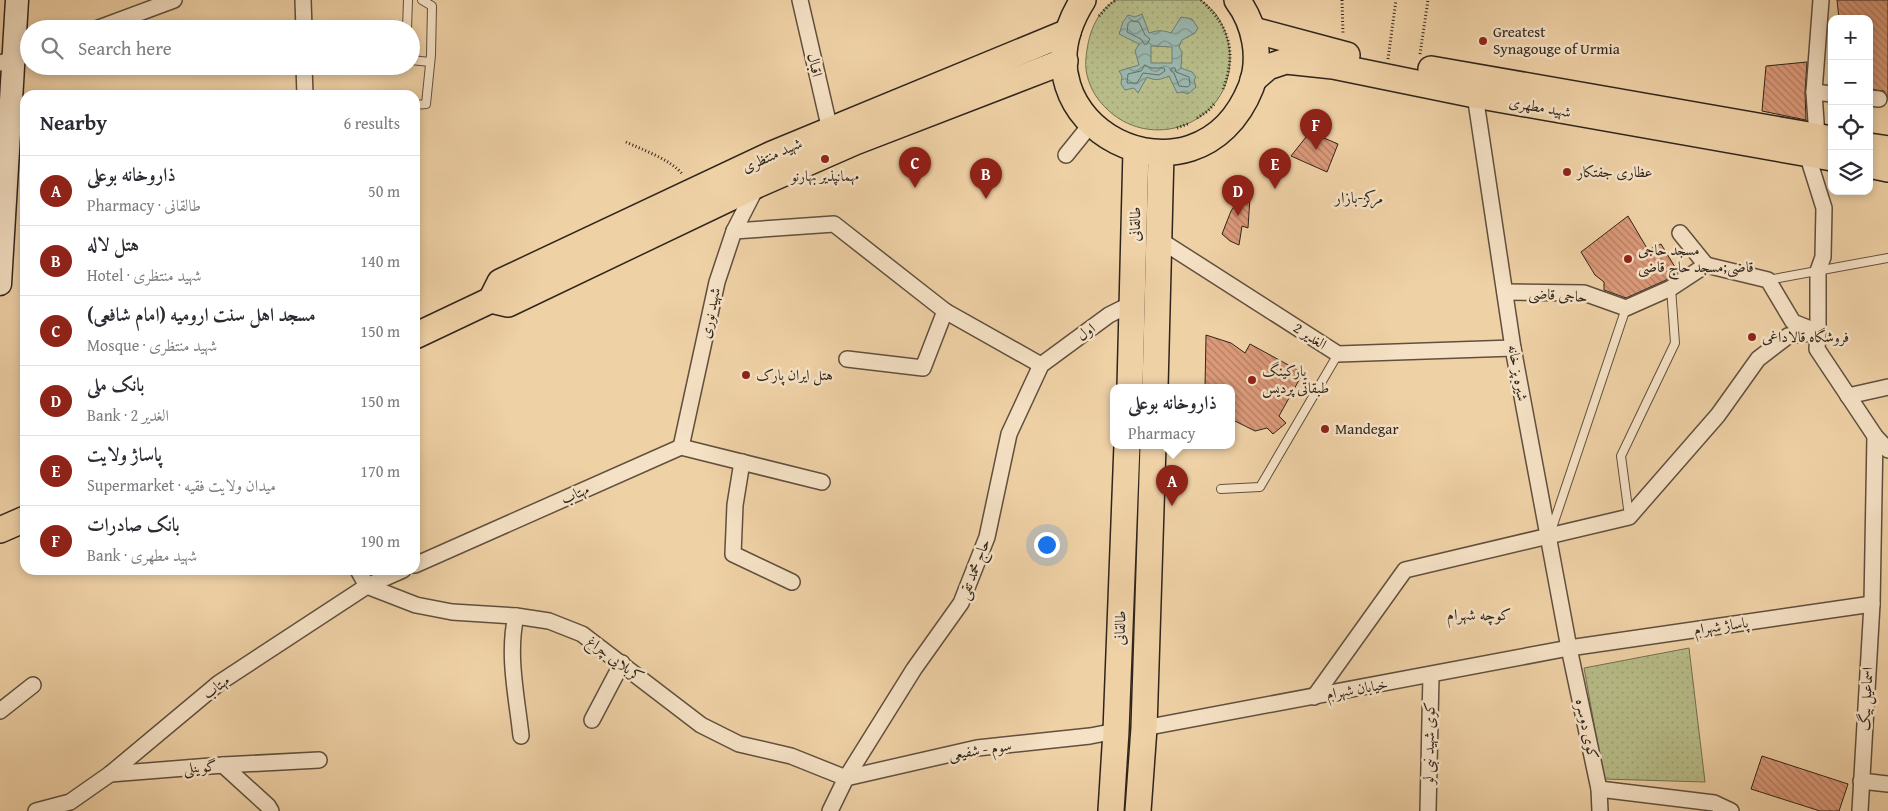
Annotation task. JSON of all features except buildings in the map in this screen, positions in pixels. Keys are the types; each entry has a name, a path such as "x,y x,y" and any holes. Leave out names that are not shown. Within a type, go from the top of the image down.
{"main road":[{"path":"0,284 17,0"},
{"path":"1083,0 1068,32 1064,51 1065,70 1070,90 1079,108 1091,124 1112,140 1136,150 1161,153 1186,149 1209,139 1229,124 1244,104 1253,80 1256,55 1253,30 1244,9 1237,0"},
{"name":"شهید مطهری","path":"1253,30 1344,54 1388,62 1418,67 1514,75 1818,143 1828,154"},
{"name":"شهید منتظری","path":"491,300 508,304 757,186 778,164 830,130 1068,32"},
{"name":"شهید مطهری","path":"1253,80 1268,67 1286,61 1333,66 1475,95 1818,143"},
{"name":"شهید منتظری","path":"420,334 491,300 500,282 694,191 855,142 1065,62"},
{"path":"1873,147 1888,149"},
{"name":"طالقانی","path":"1130,384 1136,150"},
{"name":"طالقانی","path":"1155,384 1161,153"},
{"path":"1873,166 1888,169"},
{"name":"طالقانی","path":"1111,811 1128,449"},
{"name":"طالقانی","path":"1138,811 1144,728 1153,449"},
{"path":"0,530 20,521"},
{"path":"1116,731 1144,728"}],"street":[{"path":"120,20 174,0"},
{"path":"303,0 304,20"},
{"name":"اقبال","path":"800,0 830,130"},
{"path":"1820,0 1814,92 1824,208 1823,257 1818,271 1817,349 1875,436 1888,450"},
{"path":"304,75 305,90"},
{"path":"1814,92 1828,94"},
{"name":"شیره پز خانه","path":"1475,95 1513,348 1570,648"},
{"path":"1066,155 1091,124"},
{"name":"شهید نوری","path":"681,447 716,282 734,230 757,186"},
{"path":"734,230 834,224 945,311 1042,365"},
{"path":"1680,233 1706,265 1768,280 1794,322 1818,332"},
{"name":"2 الغدیر","path":"1160,240 1338,354 1513,348"},
{"path":"1626,308 1672,288 1706,265"},
{"name":"حاجی قاضی","path":"1505,292 1584,293 1626,308"},
{"name":"اول","path":"1042,365 1109,315 1133,303"},
{"path":"847,359 923,368 945,311"},
{"path":"1314,697 1405,570 1629,517 1718,415 1758,359 1788,336 1818,332"},
{"name":"حاج محمد تقی","path":"830,811 846,778 914,669 961,604 987,537 1009,434 1042,365"},
{"path":"1848,396 1888,388"},
{"name":"اسماعیل بیگ","path":"1860,811 1872,604 1875,436"},
{"path":"681,447 822,482"},
{"name":"مهتاب","path":"420,563 681,447"},
{"path":"742,462 735,505 733,554 792,582"},
{"path":"361,575 367,586"},
{"name":"مهتاب","path":"36,811 70,802 110,774 219,683 367,586 392,575"},
{"name":"کربلایی چراغ","path":"367,586 416,605 452,612 516,616 549,621 582,634 701,725 739,744 791,756 846,778"},
{"name":"پاساژ شهرام","path":"1570,648 1872,604"},
{"path":"516,616 512,633 521,736"},
{"name":"خیابان شهرام","path":"1144,728 1570,648"},
{"name":"کوی دوسره","path":"1570,648 1600,789 1600,811"},
{"path":"592,720 622,663"},
{"name":"کوی شهید نبی لو","path":"1428,811 1431,675"},
{"path":"0,711 34,685"},
{"name":"سوم - شفیعی","path":"846,778 977,748 1090,736 1116,731"},
{"path":"223,766 319,760"},
{"name":"گوینلی","path":"110,774 223,766 268,806 271,811"},
{"path":"1862,781 1888,784"},
{"path":"1600,789 1714,803 1731,811"}],"lane":[{"path":"407,20 408,0"},
{"path":"420,105 426,104 432,6 422,0"},
{"path":"420,61 430,62"},
{"path":"1768,280 1888,258"},
{"path":"1629,517 1621,456 1675,343 1672,288"},
{"path":"1549,537 1626,308"},
{"path":"1221,489 1260,487 1338,354"}],"path":[{"path":"1095,22 1110,4 1116,0"},
{"path":"1201,0 1215,13 1225,30 1229,45 1230,64 1221,94"},
{"path":"1342,0 1344,54"},
{"path":"1388,62 1396,0"},
{"path":"1418,67 1428,0"},
{"path":"1170,130 1190,123 1208,111 1217,100"},
{"path":"626,142 679,170 694,191"}],"green space":[{"path":"1116,0 1201,0 1215,13 1226,33 1230,55 1227,79 1218,99 1203,114 1185,125 1164,130 1143,128 1122,121 1100,101 1093,90 1086,71 1087,50 1091,33 1098,18"},
{"path":"1689,648 1705,782 1604,779 1584,668"}],"water":[{"path":"1142,14 1149,33 1165,31 1171,33 1181,17 1192,19 1198,28 1195,33 1182,40 1179,47 1182,52 1181,68 1192,72 1196,77 1194,80 1196,87 1188,94 1177,93 1169,76 1158,80 1147,77 1138,93 1134,88 1125,90 1121,84 1122,76 1119,71 1139,65 1135,51 1139,44 1119,34 1123,22 1128,15 1135,17","holes":["1151,46 1172,47 1172,63 1151,63"]}],"place":[{"name":"Greatest Synagouge of Urmia","path":"1483,41"},
{"name":"بانک صادرات","path":"1316,150"},
{"name":"مهمانپذیر بهارنو","path":"825,159"},
{"name":"عظاری جفتکار","path":"1567,172"},
{"name":"مسجد اهل سنت ارومیه (امام شافعی)","path":"915,188"},
{"name":"پاساژ ولایت","path":"1275,189"},
{"name":"هتل لاله","path":"986,199"},
{"name":"بانک ملی","path":"1238,216"},
{"name":"مسجد حاجی قاضی;مسجد حاج قاضی","path":"1628,259"},
{"name":"فروشگاه قالاداغی","path":"1752,337"},
{"name":"هتل ایران پارک","path":"746,375"},
{"name":"پارکینگ طبقاتی پردیس","path":"1252,380"},
{"name":"Mandegar","path":"1325,429"},
{"name":"ذاروخانه بوعلی","path":"1172,506"}],"district":[{"name":"مرکز-بازار","path":"1359,197"},
{"name":"کوچه شهرام","path":"1479,614"}]}
